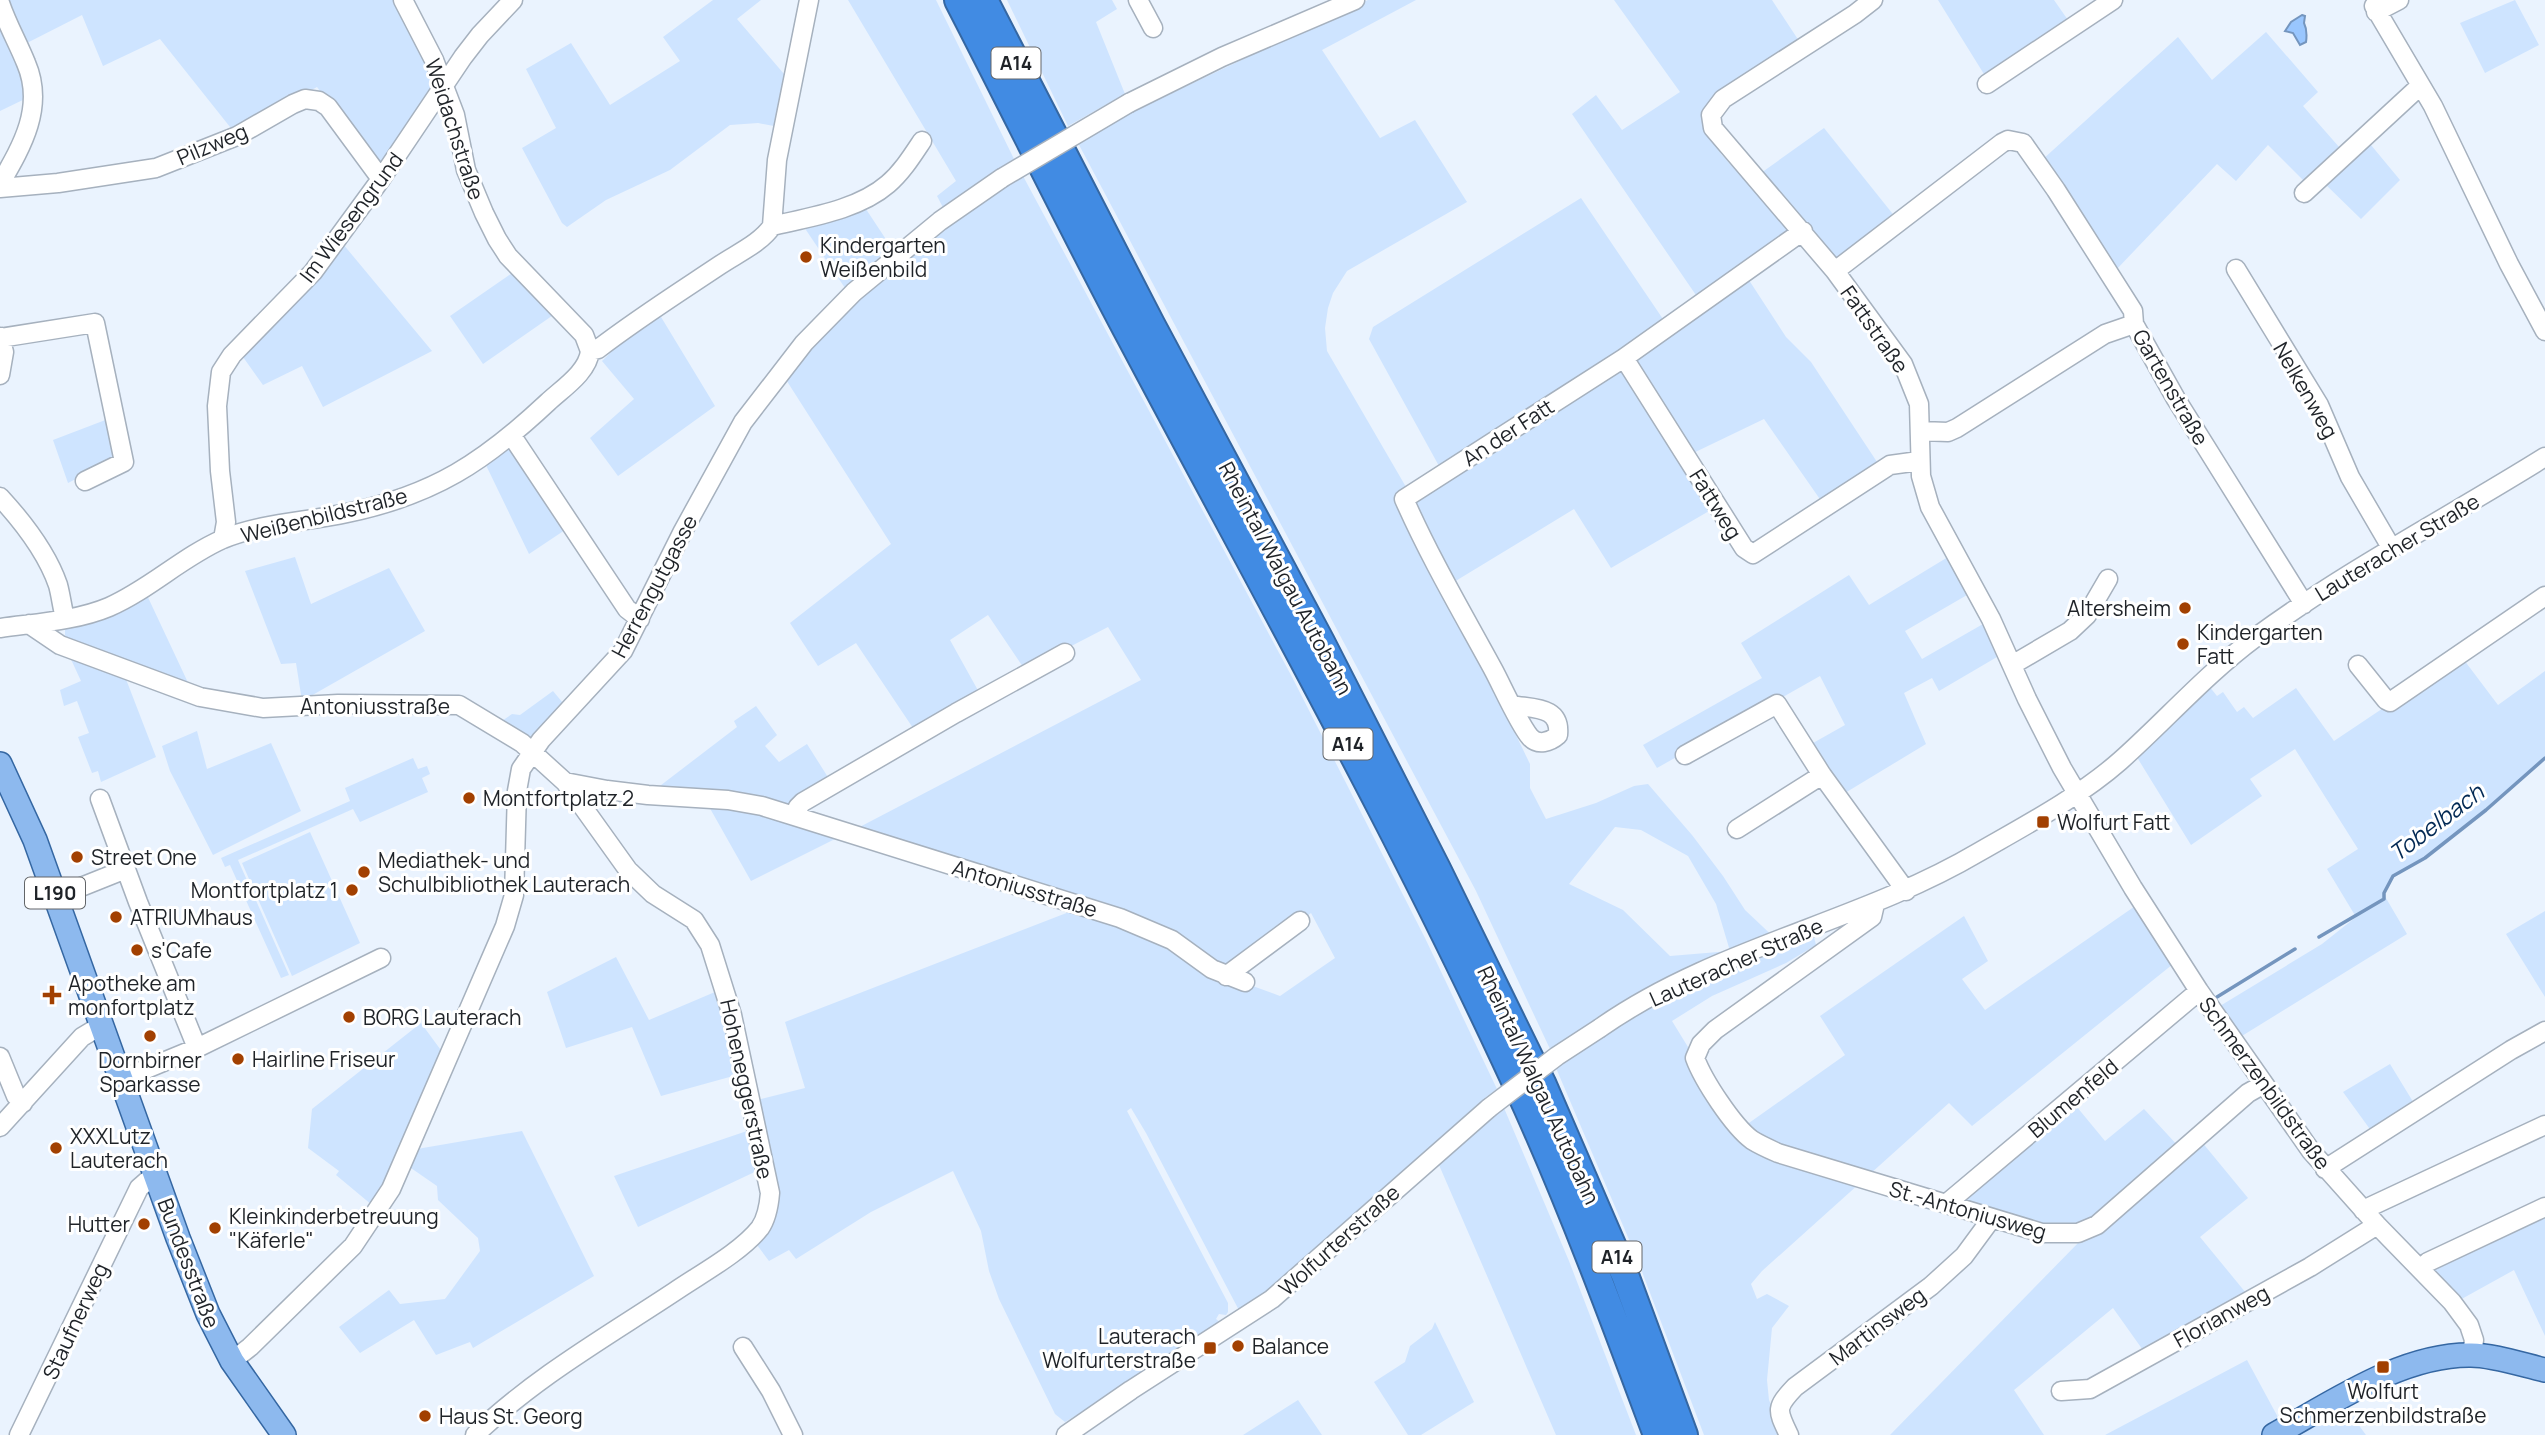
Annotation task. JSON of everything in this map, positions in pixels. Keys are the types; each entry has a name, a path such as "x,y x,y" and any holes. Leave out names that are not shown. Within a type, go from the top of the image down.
{"highway":[{"name":"Rheintal/Walgau Autobahn","path":"958,0 1130,336 1296,643 1417,878 1527,1108 1603,1290 1657,1435"},
{"name":"Rheintal/Walgau Autobahn","path":"984,0 1449,892 1542,1083 1619,1262 1684,1435"}],"main road":[{"name":"Bundesstraße","path":"0,764 35,840 194,1280 232,1362 284,1435"},
{"path":"2274,1435 2395,1370 2436,1359 2472,1355 2545,1370"}],"street":[{"name":"Weidachstraße","path":"403,0 435,60 455,115 466,170 497,239 508,256 584,335 590,351"},
{"name":"Im Wiesengrund","path":"223,540 226,522 217,406 221,372 232,355 313,272 480,35 513,0"},
{"path":"772,226 777,160 809,0"},
{"path":"1138,0 1153,28"},
{"name":"Herrengutgasse","path":"232,1362 353,1246 391,1189 505,926 514,895 521,769 532,752 579,698 614,663 640,619 683,531 743,422 804,343 854,292 890,261 940,220 997,181 1129,103 1332,5 1355,0"},
{"name":"Fattstraße","path":"1873,0 1723,99 1711,115 1713,128 1835,271 1908,374 1919,404 1919,461 1930,508 1972,581 2044,734 2076,792"},
{"path":"1987,84 2113,0"},
{"path":"2399,0 2375,9 2454,146 2509,264 2545,331"},
{"path":"0,3 9,29 27,65 33,94 32,118 22,147 0,186"},
{"path":"2304,193 2420,86"},
{"name":"Pilzweg","path":"0,186 58,183 156,168 237,136 305,99 318,100 328,107 381,179"},
{"name":"Gartenstraße","path":"1835,271 2002,143 2013,140 2023,143 2133,311 2134,324 2176,399 2304,604"},
{"name":"Weißenbildstraße","path":"0,628 65,618 107,608 139,592 223,540 262,527 376,506 439,483 481,459 512,436 585,367 590,351 597,349 757,240 772,226 838,208 875,194 898,175 922,141"},
{"name":"An der Fatt","path":"1512,705 1422,540 1404,499 1624,358 1803,231"},
{"name":"Nelkenweg","path":"2236,269 2319,405 2350,477 2392,549"},
{"path":"0,375 4,352 0,338 95,323 124,462 85,481"},
{"path":"1921,431 1948,432 1957,428 2105,334 2134,324"},
{"name":"Fattweg","path":"1624,358 1744,548 1753,554 1890,465 1919,461"},
{"path":"512,436 627,609 640,619"},
{"name":"Lauteracher Straße","path":"1600,1028 1645,1000 1707,970 1875,904 1954,867 2076,792 2120,761 2215,669 2257,636 2392,549 2545,457"},
{"path":"0,497 15,513 48,562 58,586 65,618"},
{"path":"2012,665 2079,623 2087,615 2108,579"},
{"path":"2358,664 2390,702 2545,596"},
{"name":"Antoniusstraße","path":"29,624 60,645 200,698 263,708 338,704 459,705 522,743 565,782 607,790 728,800 762,806 1120,918 1172,940 1212,969 1245,982"},
{"path":"794,816 803,802 1065,653"},
{"path":"1685,755 1777,704 1822,775 1906,891"},
{"path":"1737,829 1822,775"},
{"name":"Hoheneggerstraße","path":"475,1435 499,1411 546,1374 706,1271 748,1240 760,1228 769,1204 770,1193 744,1064 722,978 710,944 694,920 653,894 628,870 565,782"},
{"name":"Schmerzenbildstraße","path":"2076,792 2199,991 2325,1169 2452,1302 2469,1325 2474,1340 2472,1355"},
{"path":"100,799 197,1048"},
{"path":"56,897 126,869"},
{"name":"Lauteracher Straße","path":"1700,1073 1695,1058 1701,1044 1716,1030 1872,917 1875,904"},
{"path":"1226,976 1300,921"},
{"path":"122,1079 197,1048 381,958"},
{"name":"Blumenfeld","path":"1946,1204 2199,991"},
{"name":"Wolfurterstraße","path":"1066,1435 1272,1299 1489,1108 1600,1028"},
{"path":"2325,1169 2511,1049 2545,1031"},
{"path":"0,1127 82,1037 105,1033"},
{"path":"0,1057 16,1096 23,1103"},
{"name":"St.-Antoniusweg","path":"1700,1073 1739,1127 1753,1140 1797,1159 2052,1235 2088,1230 2127,1200 2248,1093 2264,1084"},
{"path":"2363,1210 2545,1125"},
{"name":"Staufnerweg","path":"19,1435 139,1188 147,1181 157,1178"},
{"path":"2420,1269 2428,1262 2545,1207"},
{"name":"Martinsweg","path":"1789,1435 1778,1412 1781,1402 1795,1387 1931,1286 1964,1256 1992,1218"},
{"name":"Florianweg","path":"2061,1391 2090,1389 2310,1267 2377,1225"},
{"path":"743,1347 771,1391 793,1435"}],"shaded area":[{"path":"0,0 400,0 443,84 381,173 317,87 234,132 160,39 103,66 82,15 25,44 29,97 0,111"},
{"path":"713,0 761,0 737,19 790,81 779,127 758,123 730,125 670,170 606,200 567,227 562,223 522,148 556,128 526,69 571,43 610,105 680,61 663,37"},
{"path":"848,0 936,0 1014,159 998,170 1007,187 1023,176 1292,677 1425,938 1497,1089 1485,1098 1493,1116 1504,1108 1569,1261 1636,1435 1556,1435 1439,1165 1352,1226 1270,1297 1242,1316 1131,1108 1127,1111 1228,1303 1228,1312 1226,1315 1219,1314 1216,1319 1219,1324 1170,1355 1172,1358 1065,1422 1055,1414 999,1299 989,1271 981,1231 953,1171 871,1212 796,1259 789,1250 769,1261 754,1241 770,1219 774,1193 753,1101 805,1088 785,1022 1082,907 1142,929 1170,943 1214,972 1280,996 1335,958 1311,913 1226,974 1176,939 1119,914 1066,897 1026,890 893,851 852,831 1141,680 1108,627 1025,670 988,615 950,640 980,694 915,731 856,643 818,666 790,623 891,544 783,375 826,325 949,219 937,196 956,181"},
{"path":"1007,0 1112,0 1117,9 1096,22 1125,94 1068,126"},
{"path":"1368,0 1416,0 1322,50 1380,138 1415,120 1467,202 1347,271 1333,293 1328,308 1325,328 1327,351 1406,487 1439,466 1369,339 1373,327 1581,198 1667,325 1700,301 1572,114 1596,95 1622,130 1680,92 1614,0 1772,0 1801,44 1709,109 1702,121 1721,154 1792,233 1743,271 1786,337 1811,362 1881,468 1824,505 1764,419 1685,457 1716,507 1611,568 1574,509 1449,585 1530,764 1530,788 1546,819 1596,803 1634,786 1648,784 1692,835 1745,910 1779,942 1812,929 1816,945 1786,963 1712,996 1672,1021 1739,1130 1845,1055 1820,1016 1964,916 1988,961 1962,979 1985,1010 2141,902 2178,960 1972,1126 1949,1103 1762,1271 1751,1284 1757,1299 1767,1294 1789,1306 1772,1328 1767,1380 1769,1400 1784,1435 1704,1435 1636,1256 1556,1068 1604,1035 1594,1020 1550,1049 1476,891 1078,143 1132,112","holes":["1615,827 1641,830 1688,856 1716,904 1730,951 1670,956 1623,910 1569,884"]},
{"path":"1938,0 2054,0 2070,23 1987,79"},
{"path":"2515,0 2539,45 2485,73 2460,23"},
{"path":"2266,32 2318,92 2303,106 2347,156 2366,139 2400,180 2361,219 2322,181 2308,185 2268,145 2236,181 2217,164 2115,271 2042,160 2178,37 2212,80"},
{"path":"1824,128 1896,218 1841,259 1835,259 1761,173"},
{"path":"862,203 891,247 845,288 804,227"},
{"path":"338,238 432,351 323,407 302,366 263,385 238,350"},
{"path":"518,269 559,311 483,364 450,316"},
{"path":"658,312 715,406 618,476 590,438 634,399 602,361 613,350 611,346"},
{"path":"108,419 117,458 68,483 53,440"},
{"path":"512,437 571,526 529,554 483,459"},
{"path":"295,557 311,604 389,568 425,631 302,701 296,663 281,664 245,571"},
{"path":"1948,557 1967,595 1905,631 1922,659 1983,624 1997,657 1939,691 1932,678 1904,693 1926,744 1840,796 1806,747 1845,725 1820,676 1657,768 1643,745 1762,678 1741,643 1849,575 1869,605"},
{"path":"145,591 191,689 65,638 65,624"},
{"path":"69,655 124,674 156,757 101,782 98,771 92,773 78,737 89,733 77,701 64,706 60,690 81,681"},
{"path":"2461,656 2498,705 2545,671 2545,757 2486,810 2424,857 2392,876 2383,893 2407,934 2237,1039 2215,1009 2322,944 2356,917 2327,869 2358,849 2295,749 2250,779 2262,796 2191,845 2135,754 2209,686 2217,696 2223,692 2237,712 2244,707 2253,718 2296,688 2334,741"},
{"path":"553,691 563,703 531,736 523,737 499,723 512,714 520,715"},
{"path":"756,706 777,735 765,746 779,762 807,744 831,782 781,813 843,835 751,881 703,796 652,792 737,727 734,721"},
{"path":"197,731 207,769 271,743 301,811 213,855 170,771 162,746"},
{"path":"413,758 418,769 427,766 430,774 422,778 428,792 360,822 353,809 238,860 289,975 281,978 230,865 225,867 221,858 350,801 345,788"},
{"path":"310,832 360,943 292,976 242,863"},
{"path":"2545,911 2545,997 2506,934"},
{"path":"616,957 649,1020 722,989 744,1073 661,1096 632,1027 566,1048 547,992"},
{"path":"421,1023 443,1053 395,1169 372,1205 336,1175 339,1171 308,1148 312,1109"},
{"path":"2390,1064 2415,1105 2372,1132 2343,1092"},
{"path":"2072,1101 2105,1141 2144,1109 2179,1147 2096,1221 2063,1232 1956,1206"},
{"path":"522,1131 594,1276 473,1348 470,1342 436,1355 414,1320 360,1353 339,1327 389,1290 400,1304 445,1299 480,1251 478,1238 438,1200 437,1186 408,1166 417,1149"},
{"path":"747,1131 761,1169 638,1227 614,1176"},
{"path":"2201,1141 2248,1198 2200,1237 2246,1293 2145,1353 2113,1308 2014,1390 2044,1435 1890,1435 2080,1241"},
{"path":"2545,1212 2545,1336 2514,1270 2458,1301 2435,1277 2433,1270 2437,1264"},
{"path":"1435,1322 1474,1402 1421,1435 1408,1435 1374,1382 1405,1362 1410,1346 1432,1329"},
{"path":"2247,1360 2280,1421 2344,1405 2366,1435 2105,1435"},
{"path":"1298,1400 1322,1435 1243,1435"}],"water":[{"path":"2302,15 2305,16 2307,37 2306,42 2300,45 2293,33 2285,31 2291,22"}],"waterway":[{"name":"Tobelbach","path":"2319,937 2384,899 2384,893 2393,876 2425,858 2486,810 2545,758"},
{"path":"2217,997 2295,949"}],"place":[{"name":"Kindergarten Weißenbild","path":"806,257"},
{"name":"Altersheim","path":"2185,608"},
{"name":"Kindergarten Fatt","path":"2183,644"},
{"name":"Montfortplatz 2","path":"469,798"},
{"name":"Wolfurt Fatt","path":"2043,822"},
{"name":"Street One","path":"77,857"},
{"name":"Mediathek- und Schulbibliothek Lauterach","path":"364,872"},
{"name":"Montfortplatz 1","path":"352,890"},
{"name":"ATRIUMhaus","path":"116,917"},
{"name":"s'Cafe","path":"137,950"},
{"name":"Apotheke am monfortplatz","path":"52,995"},
{"name":"BORG Lauterach","path":"349,1017"},
{"name":"Dornbirner Sparkasse","path":"150,1036"},
{"name":"Hairline Friseur","path":"238,1059"},
{"name":"XXXLutz Lauterach","path":"56,1148"},
{"name":"Hutter","path":"144,1224"},
{"name":"Kleinkinderbetreuung \"Käferle\"","path":"215,1228"},
{"name":"Balance","path":"1238,1346"},
{"name":"Lauterach Wolfurterstraße","path":"1210,1348"},
{"name":"Wolfurt Schmerzenbildstraße","path":"2383,1367"},
{"name":"Haus St. Georg","path":"425,1416"}]}
